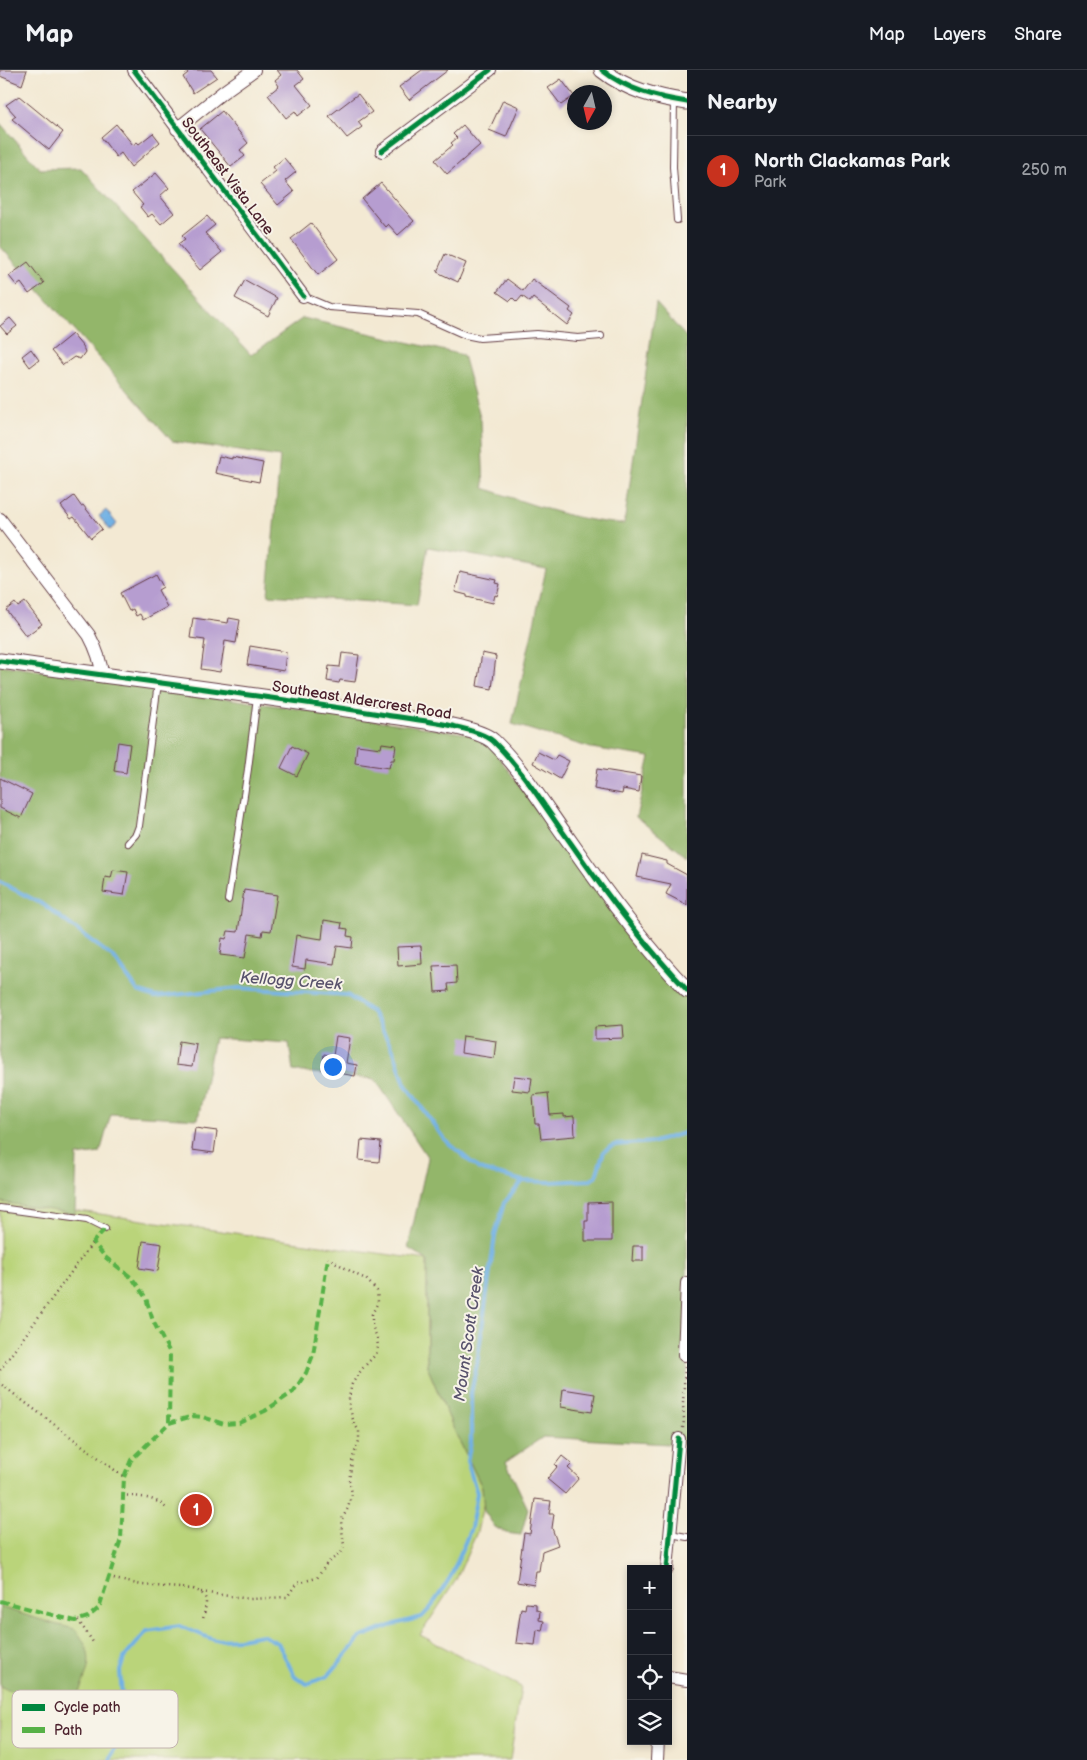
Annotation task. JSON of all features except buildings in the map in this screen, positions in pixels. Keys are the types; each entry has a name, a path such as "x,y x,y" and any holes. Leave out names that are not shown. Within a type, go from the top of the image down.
{"street":[{"name":"Southeast Vista Lane","path":"134,70 303,296"},
{"path":"177,128 254,70"},
{"path":"382,151 490,70"},
{"path":"602,70 629,87 650,95 681,101"},
{"path":"0,518 89,635 98,654 102,675"},
{"name":"Southeast Aldercrest Road","path":"0,661 426,722 484,734 507,757 536,792 592,873 641,939 687,990"},
{"path":"684,1354 687,1283"},
{"path":"667,1565 679,1440"},
{"path":"672,1678 687,1680"},
{"path":"657,1760 658,1745"}],"lane":[{"path":"677,220 673,167 681,101"},
{"path":"303,296 329,307 418,314 465,335 480,338 537,334 578,338 601,336"},
{"path":"128,843 136,834 139,826 158,683"},
{"path":"228,900 257,697"},
{"path":"0,1208 87,1220 105,1229"},
{"path":"670,1534 687,1537"}],"path":[{"path":"0,1370 93,1242"},
{"path":"109,1578 142,1585 193,1590 250,1599 287,1597 298,1584 317,1578 327,1563 341,1553 344,1546 341,1522 348,1508 352,1493 349,1480 353,1458 359,1441 359,1431 354,1423 348,1397 352,1384 362,1369 376,1354 378,1347 377,1337 372,1326 372,1314 378,1298 377,1291 366,1279 328,1258"},
{"path":"679,1440 684,1420 684,1354"},
{"path":"2,1385 124,1477"},
{"path":"122,1496 151,1498 161,1502 167,1509"},
{"path":"201,1592 206,1597 207,1602 204,1619"},
{"path":"78,1620 93,1642"}],"green space":[{"path":"0,123 40,169 81,168 251,355 303,318 463,355 481,420 484,488 570,516 624,524 656,303 687,338 687,857 636,817 650,757 591,748 512,724 546,569 428,547 417,605 268,595 280,457 172,441 0,246"},
{"path":"0,665 469,734 488,743 638,945 687,992 687,1445 543,1437 506,1462 528,1509 521,1535 506,1533 495,1527 484,1511 482,1487 455,1432 427,1366 427,1260 408,1248 428,1158 375,1079 293,1071 289,1043 214,1038 198,1119 111,1114 100,1153 77,1156 75,1214 0,1202"},
{"path":"0,1200 427,1260 427,1366 455,1432 482,1487 484,1501 477,1532 456,1580 420,1635 521,1687 510,1760 0,1760"},
{"path":"0,1607 75,1629 82,1638 89,1662 80,1690 12,1691 0,1686"}],"water":[{"path":"106,510 117,524 110,530 99,516"}],"waterway":[{"name":"Kellogg Creek","path":"0,882 44,905 114,958 138,991 155,997 239,988 347,995 372,1012 393,1049 405,1084 444,1139 479,1169 523,1181 591,1180 596,1176 604,1151 614,1145 654,1142 687,1132"},
{"name":"Mount Scott Creek","path":"122,1690 120,1671 124,1658 147,1631 180,1626 214,1640 239,1639 262,1635 278,1643 295,1677 307,1684 328,1676 361,1637 395,1624 422,1617 432,1606 451,1576 471,1528 477,1493 467,1461 471,1442 471,1393 477,1364 495,1235 504,1203 523,1181"},
{"name":"Mount Scott Creek","path":"110,1760 115,1748"}],"marked path":[{"path":"0,1601 75,1621 88,1617 99,1608 121,1539 124,1477 131,1460 169,1423 170,1353 153,1321 146,1298 132,1278 105,1257 93,1242 105,1229"},
{"path":"169,1423 193,1416 203,1417 224,1424 239,1423 265,1411 293,1392 306,1373 313,1355 328,1258"}],"cycle path":[{"path":"134,70 303,296"},
{"path":"382,151 490,70"},
{"path":"602,70 621,83 642,92 687,102"},
{"path":"0,661 410,719 458,727 485,736 493,741 514,764 597,881 655,955 687,990"},
{"path":"667,1565 679,1439"}],"place":[{"name":"North Clackamas Park","path":"196,1510"}]}
